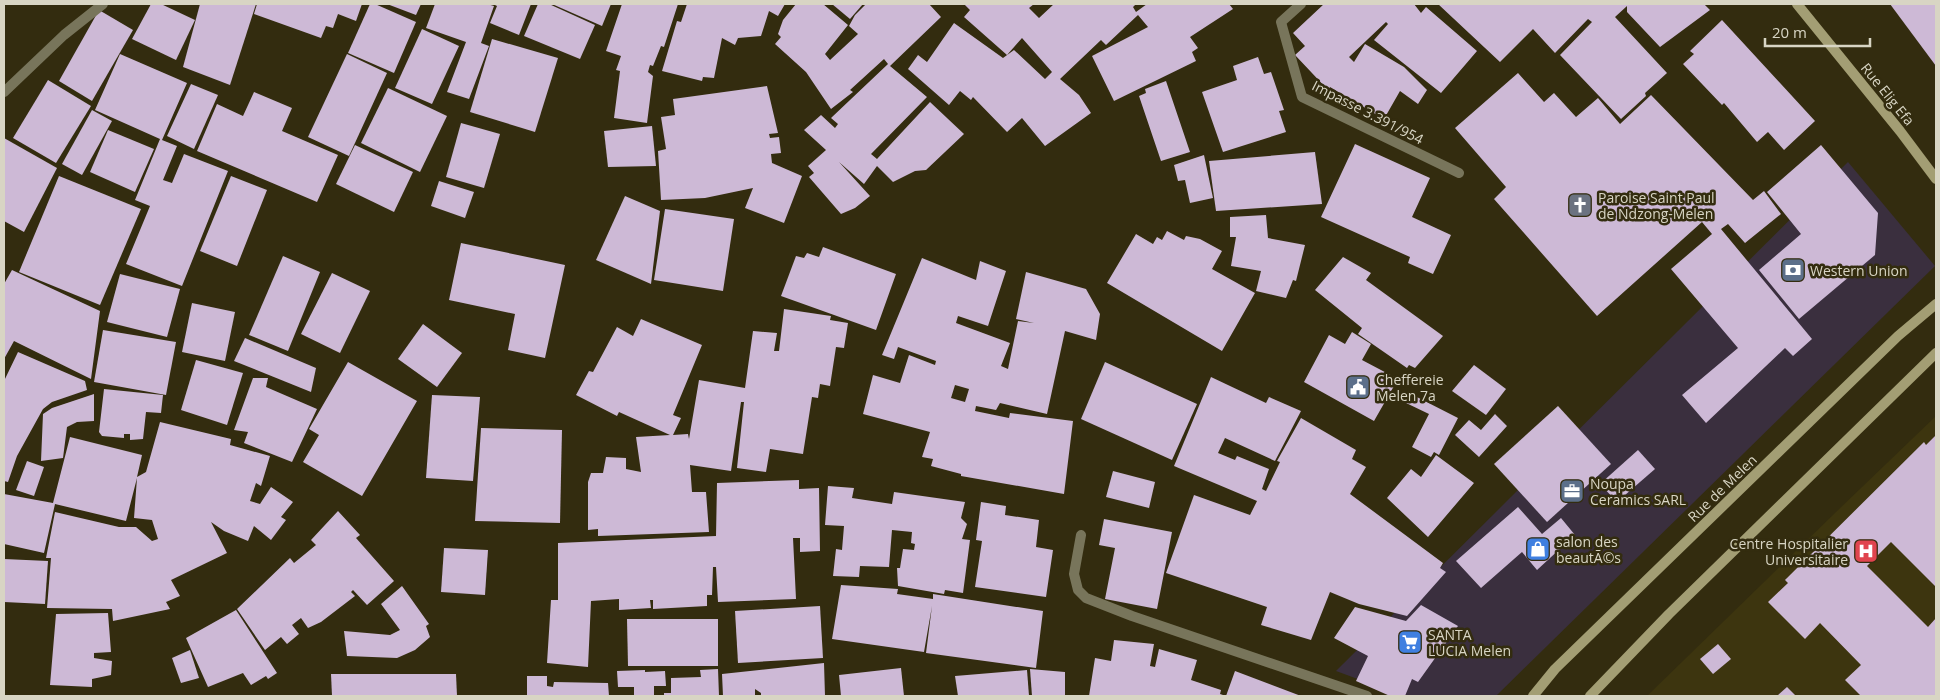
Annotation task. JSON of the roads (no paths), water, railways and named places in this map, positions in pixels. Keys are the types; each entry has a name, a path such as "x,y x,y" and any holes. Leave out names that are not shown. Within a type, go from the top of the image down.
{"main road":[{"name":"Rue Elig Efa","path":"1797,4 1900,131 1936,179"},
{"name":"Rue de Melen","path":"1533,696 1555,669 1898,336 1936,304"},
{"path":"1590,696 1669,614 1936,353"}],"street":[{"path":"4,92 64,35 104,4"},
{"name":"Impasse 3.391/954","path":"1301,4 1281,22 1302,97 1459,173"},
{"path":"1080,535 1074,574 1078,590 1086,598 1132,616 1367,696"}],"place":[{"name":"Paroise Saint Paul de Ndzong-Melen","path":"1580,205"},
{"name":"Western Union","path":"1793,270"},
{"name":"Cheffereie Melen 7a","path":"1358,387"},
{"name":"Noupa Ceramics SARL","path":"1572,491"},
{"name":"salon des beautÃ©s","path":"1538,549"},
{"name":"Centre Hospitalier Universitaire","path":"1866,551"},
{"name":"SANTA LUCIA Melen","path":"1410,642"}]}
